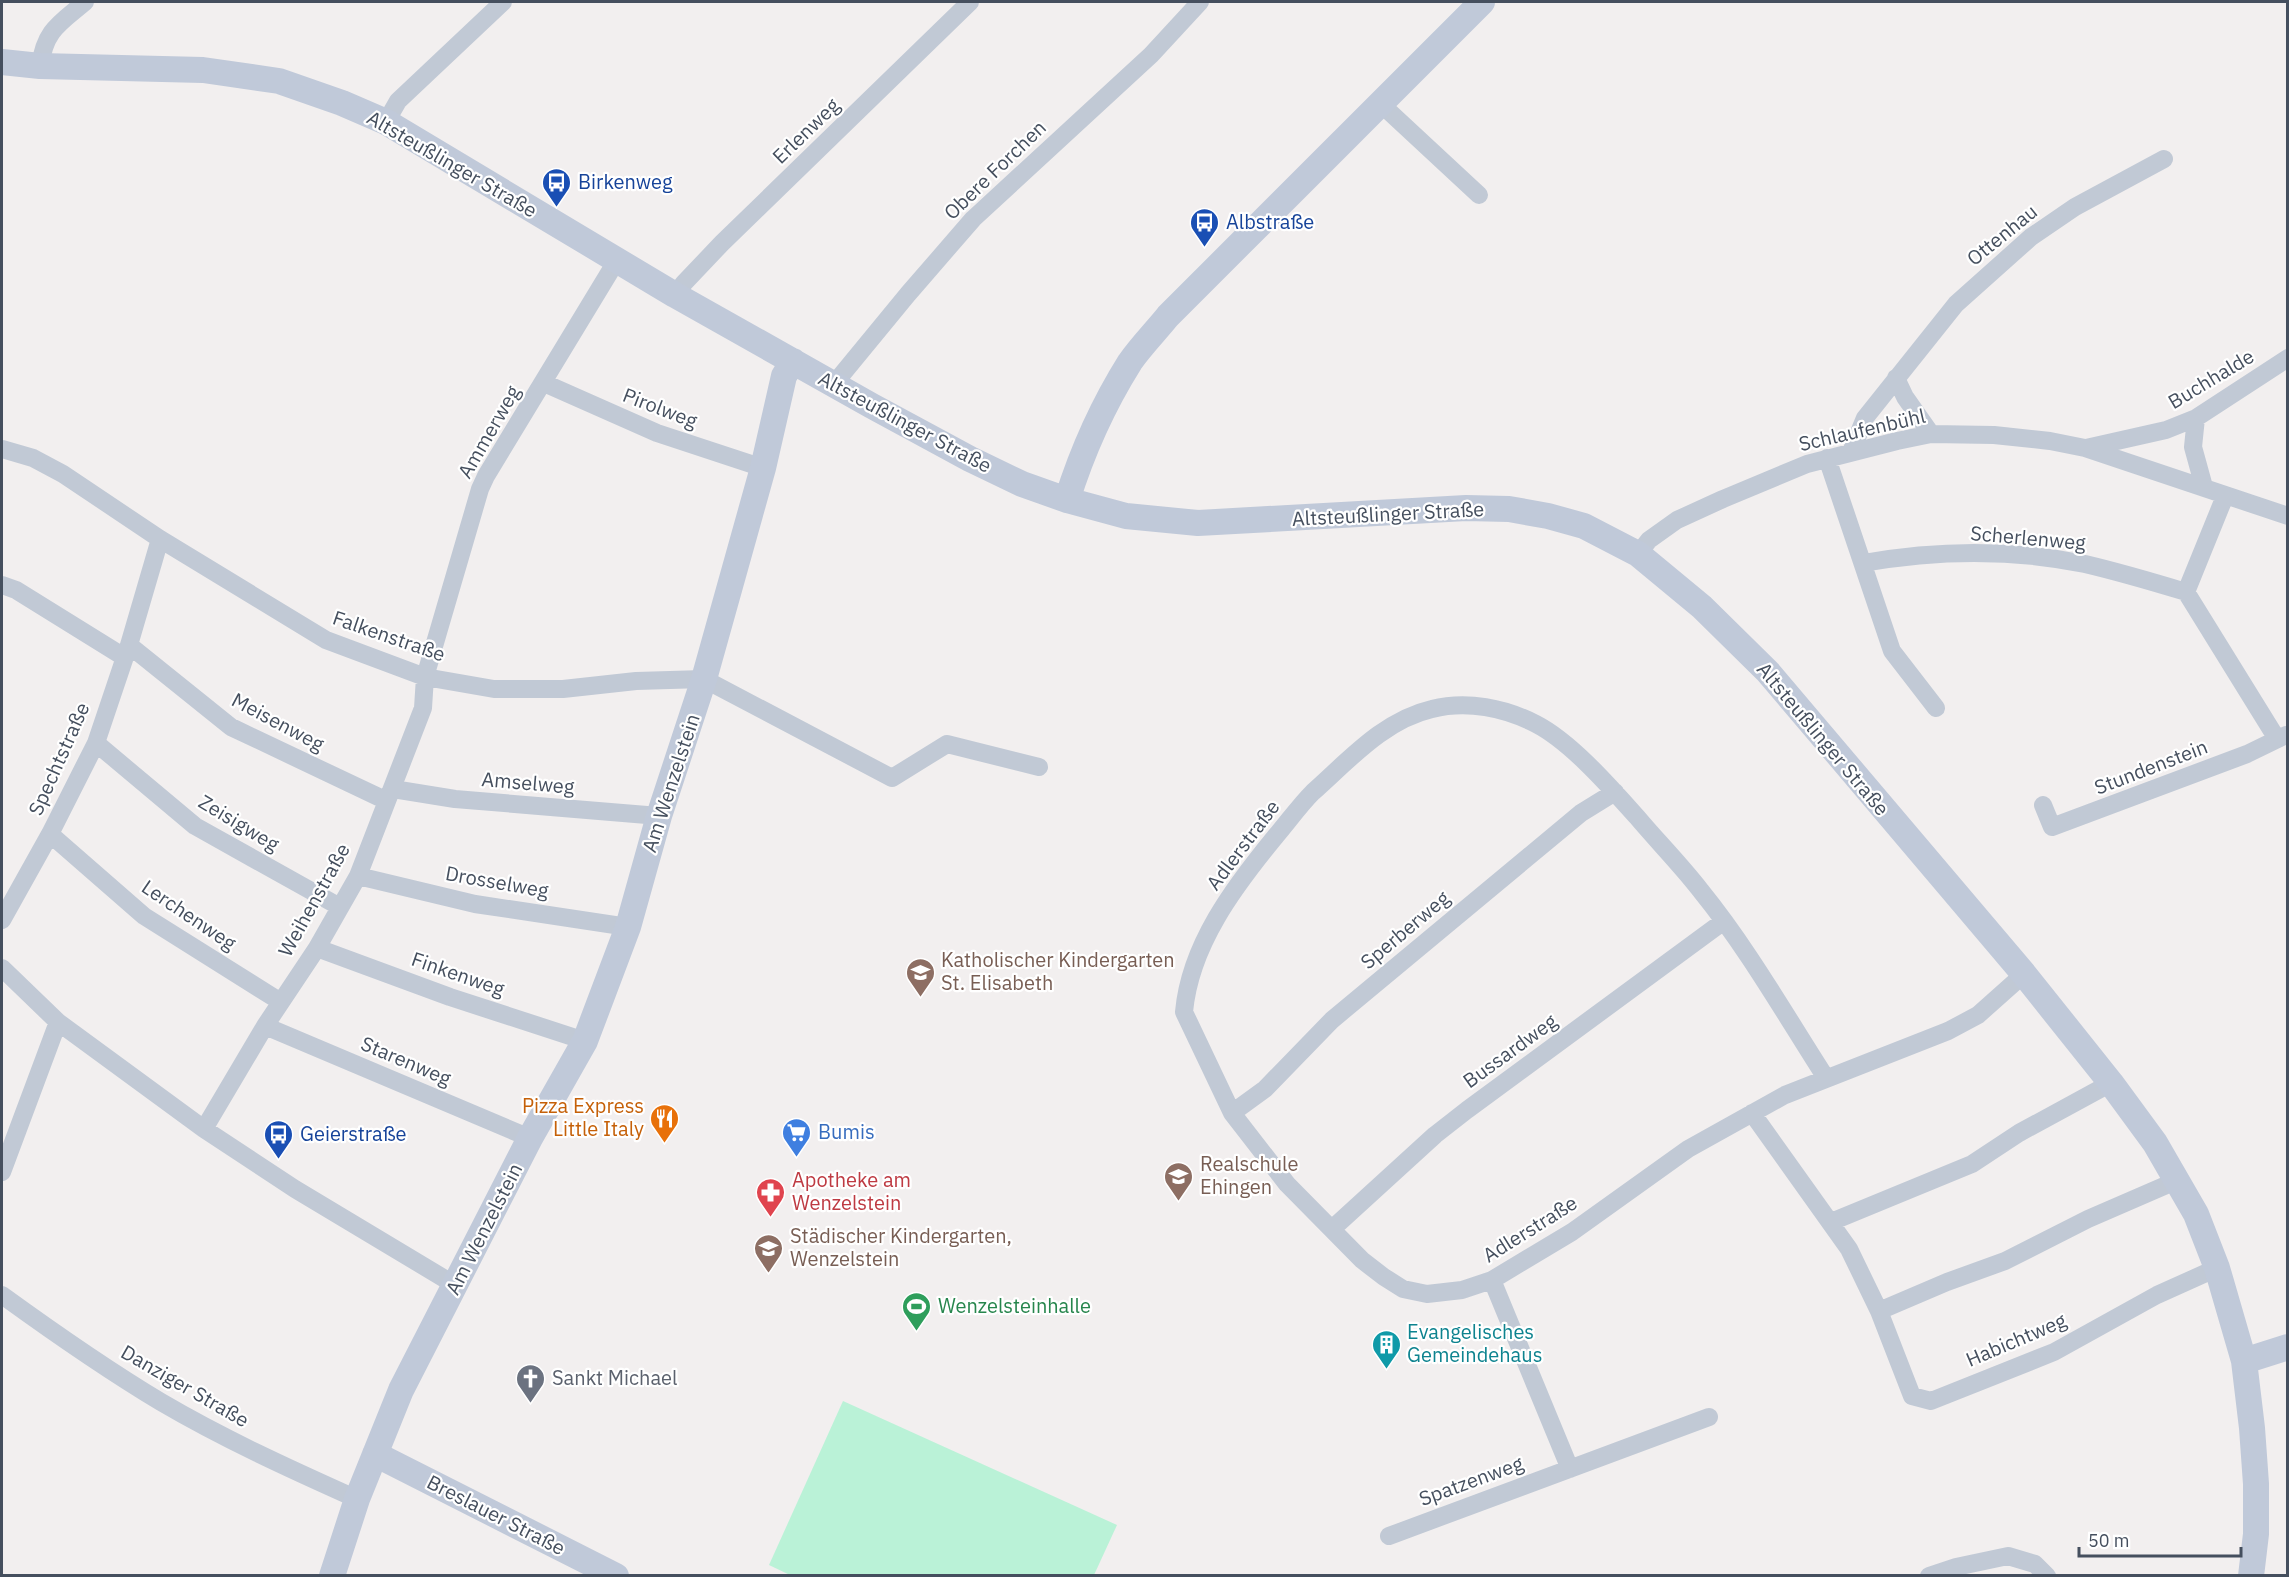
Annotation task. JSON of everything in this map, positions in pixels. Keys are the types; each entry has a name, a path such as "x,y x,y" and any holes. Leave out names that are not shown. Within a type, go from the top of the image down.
{"street":[{"path":"40,66 42,49 49,32 85,2"},
{"path":"386,122 398,101 503,2"},
{"name":"Erlenweg","path":"675,295 722,243 970,2"},
{"name":"Obere Forchen","path":"834,384 893,311 973,219 1151,55 1200,2"},
{"path":"1066,500 1104,408 1131,360 1168,316 1482,2"},
{"name":"Altsteußlinger Straße","path":"2,62 40,66 203,70 279,81 342,103 386,122 675,295 970,459 1022,484 1066,500 1126,516 1198,524 1454,509 1509,509 1584,526 1638,554 1702,607 1768,672 2024,974 2111,1083 2155,1143 2178,1180 2196,1214 2217,1268 2244,1361 2256,1484 2256,1534 2251,1575"},
{"path":"1381,104 1479,195"},
{"name":"Ottenhau","path":"1851,452 1865,418 1956,304 2031,237 2075,207 2164,159"},
{"name":"Ammerweg","path":"425,676 480,489 486,476 617,260"},
{"name":"Buchhalde","path":"2085,448 2166,430 2196,418 2288,358"},
{"name":"Am Wenzelstein","path":"332,1575 357,1499 401,1390 530,1138 585,1041 628,927 659,816 704,679 763,468 784,376 793,361"},
{"path":"1896,378 1905,397 1931,434"},
{"name":"Pirolweg","path":"544,383 657,433 763,468"},
{"path":"2196,418 2193,447 2204,487"},
{"name":"Schlaufenbühl","path":"1638,554 1649,540 1677,520 1799,467 1827,458 1931,434 1994,435 2050,441 2085,448 2288,516"},
{"name":"Falkenstraße","path":"2,449 33,458 63,474 160,539 326,640 425,676 494,689 557,689 636,681 704,679"},
{"path":"1827,458 1892,651 1936,708"},
{"path":"2225,496 2186,592 2282,737"},
{"name":"Spechtstraße","path":"2,920 50,834 96,743 127,651 160,539"},
{"name":"Scherlenweg","path":"1863,563 1899,557 1941,554 2024,556 2093,566 2186,592"},
{"name":"Meisenweg","path":"2,585 16,590 127,651 231,727 390,795"},
{"name":"Weihenstraße","path":"204,1129 265,1026 317,948 358,876 423,708 425,676"},
{"path":"704,679 892,778 947,744 1039,767"},
{"name":"Adlerstraße","path":"1827,1078 1724,921 1701,891 1614,792 1570,749 1538,725 1489,707 1457,705 1432,709 1404,719 1368,743 1306,800 1236,885 1191,972 1184,1012 1232,1113 1268,1162 1362,1260 1403,1288 1426,1294 1446,1293 1492,1280 1572,1232 1688,1149 1785,1095 1968,1021 1978,1015 2024,974"},
{"name":"Stundenstein","path":"2043,805 2052,827 2228,762 2282,737"},
{"name":"Zeisigweg","path":"96,743 195,826 340,907"},
{"name":"Sperberweg","path":"1232,1113 1266,1089 1332,1020 1581,813 1614,792"},
{"name":"Amselweg","path":"390,795 659,816"},
{"name":"Lerchenweg","path":"50,834 144,916 281,1002"},
{"name":"Drosselweg","path":"358,876 475,904 628,927"},
{"name":"Bussardweg","path":"1332,1229 1459,1116 1724,921"},
{"name":"Finkenweg","path":"317,948 450,997 585,1041"},
{"path":"2,968 58,1022 204,1129 295,1189 455,1286"},
{"path":"2,1172 58,1022"},
{"name":"Starenweg","path":"265,1026 530,1138"},
{"path":"1830,1222 1972,1164 2019,1133 2111,1083"},
{"name":"Habichtweg","path":"1752,1113 1849,1249 1879,1311 1912,1396 1931,1401 2054,1353 2157,1295 2217,1268"},
{"path":"1879,1311 1947,1282 2005,1262 2088,1219 2178,1180"},
{"path":"1492,1280 1570,1469"},
{"name":"Danziger Straße","path":"2,1294 55,1333 160,1402 266,1458 357,1499"},
{"path":"2244,1361 2288,1347"},
{"name":"Spatzenweg","path":"1389,1536 1709,1417"},
{"name":"Breslauer Straße","path":"375,1454 616,1575"},
{"path":"1929,1575 2008,1556 2035,1564 2046,1575"}],"green space":[{"path":"843,1401 1117,1525 1094,1575 792,1576 769,1565"}],"place":[{"name":"Birkenweg","path":"557,208"},
{"name":"Albstraße","path":"1205,248"},
{"name":"Katholischer Kindergarten St. Elisabeth","path":"920,998"},
{"name":"Pizza Express Little Italy","path":"665,1144"},
{"name":"Bumis","path":"797,1158"},
{"name":"Geierstraße","path":"279,1160"},
{"name":"Realschule Ehingen","path":"1179,1202"},
{"name":"Apotheke am Wenzelstein","path":"771,1218"},
{"name":"Städischer Kindergarten, Wenzelstein","path":"769,1274"},
{"name":"Wenzelsteinhalle","path":"917,1332"},
{"name":"Evangelisches Gemeindehaus","path":"1386,1370"},
{"name":"Sankt Michael","path":"531,1404"}]}
